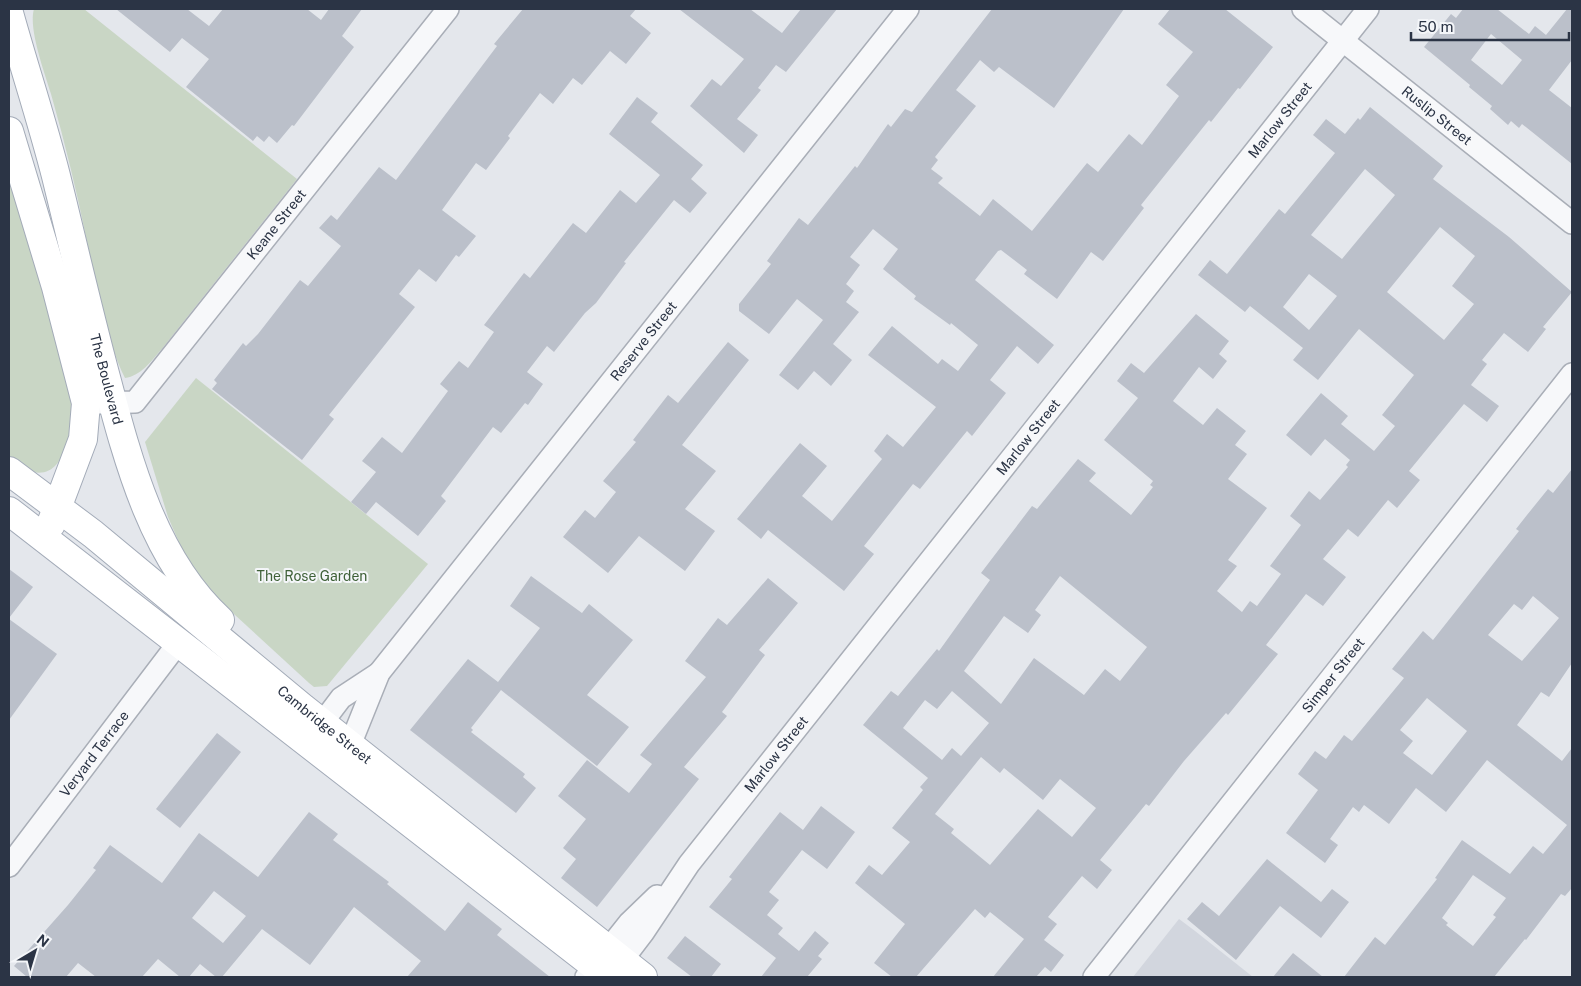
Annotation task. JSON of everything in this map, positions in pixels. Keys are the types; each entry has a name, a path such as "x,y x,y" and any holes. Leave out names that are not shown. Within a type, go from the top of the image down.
{"main road":[{"name":"The Boulevard","path":"9,11 56,174 80,283 99,403 83,439 45,539"},
{"name":"The Boulevard","path":"9,131 56,287 99,403 167,552 188,585 211,612 246,643 294,700"},
{"name":"Cambridge Street","path":"9,471 57,507 294,700 315,732 350,745 605,968"},
{"name":"Cambridge Street","path":"9,511 179,642 315,732 605,968 643,977"}],"street":[{"name":"Keane Street","path":"99,403 135,402 448,9"},
{"name":"Reserve Street","path":"350,745 379,673 908,9"},
{"name":"Ruslip Street","path":"1303,9 1572,223"},
{"name":"Marlow Street","path":"605,968 629,923 689,864 1368,9"},
{"name":"Simper Street","path":"1094,977 1572,374"},
{"name":"Veryard Terrace","path":"9,866 179,642"},
{"name":"Reserve Street","path":"315,732 341,698 379,673"}],"shaded area":[{"path":"1179,919 1195,931 1253,977 1133,977"}],"green space":[{"path":"34,9 84,9 297,179 161,350 145,367 131,377 125,378 112,346 102,312 70,168 35,39 33,28"},
{"path":"9,168 74,393 67,443 61,457 53,467 42,472 28,471 9,460"},
{"name":"The Rose Garden","path":"196,378 428,564 327,686 314,687 223,604 200,579 181,547 168,517 145,442"}],"building":[{"path":"116,9 187,9 209,26 223,9 307,9 321,20 329,9 362,9 342,36 354,47 294,126 292,125 277,143 269,136 264,142 257,136 253,141 186,87 209,59 182,38 170,52"},
{"path":"523,9 636,9 630,16 651,33 626,64 610,51 582,85 573,78 553,104 540,93 508,136 510,138 486,170 476,163 442,210 476,236 459,257 456,255 436,282 419,269 399,294 415,307 329,415 334,419 302,460 212,389 217,383 214,380 243,343 246,346 258,334 300,280 308,286 341,246 319,228 331,215 337,220 379,167 396,180 497,46 494,44"},
{"path":"679,9 750,9 782,33 801,9 837,9 786,72 776,65 758,88 761,90 737,119 758,135 744,153 690,106 712,79 721,86 744,59"},
{"path":"992,9 1124,9 1054,108 999,67 994,72 980,60 956,90 976,106 935,157 938,160 931,169 943,178 938,183 980,216 993,199 1032,231 1087,163 1098,172 1129,134 1142,145 1179,96 1166,85 1193,52 1158,24 1170,9 1225,9 1273,47 1240,89 1238,88 1211,122 1209,120 1141,205 1144,208 1103,261 1091,252 1057,299 1024,274 1027,270 1001,250 998,251 975,280 1054,345 1038,364 1017,346 990,380 1006,393 972,436 967,431 920,489 913,484 864,546 874,554 844,591 768,530 761,539 737,519 800,443 827,466 802,496 832,521 882,459 874,451 887,434 903,447 936,407 868,355 892,326 938,364 942,359 958,371 978,345 951,323 950,325 914,299 916,296 883,269 898,249 873,229 850,257 860,265 846,284 854,291 846,302 859,312 833,344 852,360 831,386 814,371 798,390 779,375 823,320 797,299 769,334 739,311 739,304 771,264 767,261 799,218 808,225 855,166 857,168 888,124 891,127 905,109 912,112"},
{"path":"1463,9 1497,9 1529,34 1535,26 1546,35 1567,9 1572,9 1572,60 1549,90 1572,108 1572,164 1522,124 1519,128 1511,121 1508,125 1490,109 1492,106 1469,87 1470,85 1424,47 1451,14 1456,18","holes":["1491,34 1522,60 1502,85 1471,60"]},
{"path":"637,97 658,113 651,122 703,165 691,179 707,193 690,213 674,200 624,262 626,263 596,303 585,313 554,352 547,346 527,372 543,384 528,405 525,403 501,433 493,427 441,496 446,501 418,536 376,502 366,514 351,502 376,472 362,461 382,437 402,453 448,391 440,384 459,361 468,368 494,332 484,325 524,273 530,278 573,223 586,233 620,190 636,203 660,175 609,134"},
{"path":"1370,107 1443,166 1433,179 1509,237 1572,292 1543,327 1546,329 1528,352 1504,333 1482,360 1487,364 1471,385 1499,406 1487,422 1464,404 1409,471 1420,480 1397,508 1388,500 1358,537 1348,529 1323,559 1346,577 1323,606 1306,594 1266,645 1278,654 1228,715 1226,713 1184,761 1149,806 1146,804 1100,860 1112,870 1097,889 1082,876 1048,917 1057,924 1044,940 1064,955 1051,972 1045,967 1036,977 993,977 1024,939 990,912 985,918 975,909 916,977 892,977 874,963 905,924 855,883 869,865 882,875 910,842 892,828 923,790 920,787 928,778 863,725 891,691 898,696 937,649 939,651 990,580 981,573 1032,506 1037,509 1078,459 1096,473 1089,481 1131,515 1153,487 1150,485 1153,481 1104,440 1138,398 1117,381 1131,363 1144,373 1196,314 1229,341 1219,354 1227,361 1213,379 1199,367 1173,401 1203,425 1217,408 1246,431 1235,445 1247,454 1228,479 1267,508 1228,560 1237,566 1217,591 1242,612 1250,601 1257,606 1281,574 1270,566 1301,525 1290,516 1309,491 1320,500 1348,467 1346,465 1350,460 1325,439 1311,456 1286,435 1321,393 1348,416 1341,424 1374,451 1395,426 1382,415 1414,375 1359,329 1318,380 1293,360 1303,348 1250,306 1245,312 1198,275 1210,260 1227,274 1279,209 1285,214 1335,153 1313,135 1326,119 1345,134 1358,118 1360,120","holes":["1365,169 1395,195 1342,259 1311,235","1440,227 1475,256 1452,286 1474,304 1444,340 1387,292","1309,274 1337,296 1309,330 1283,307","1060,576 1147,647 1120,681 1105,669 1084,695 1034,658 1001,704 964,671 1004,616 1028,633 1041,615 1035,610","952,691 989,723 961,756 952,748 942,760 903,728 925,700 937,709","981,757 1000,773 1004,768 1043,800 1060,779 1096,808 1072,837 1038,809 990,865 951,833 954,829 935,814"]},
{"path":"728,342 749,360 682,445 716,471 685,509 715,531 685,571 639,536 608,573 563,537 585,510 595,518 616,492 603,481 636,442 633,440 668,395 678,403"},
{"path":"1572,469 1572,663 1549,697 1541,692 1517,725 1562,761 1572,748 1572,888 1565,896 1561,894 1526,940 1494,977 1344,977 1375,937 1385,945 1437,879 1435,878 1462,840 1510,874 1533,846 1543,854 1567,825 1487,760 1446,812 1416,788 1389,824 1364,805 1359,812 1353,807 1330,839 1338,845 1325,863 1286,833 1318,790 1298,774 1315,751 1326,759 1344,735 1352,741 1404,678 1392,669 1423,631 1433,640 1519,531 1516,529 1548,489 1553,493","holes":["1533,596 1559,618 1522,661 1488,635 1514,604 1522,610","1427,698 1467,731 1432,775 1403,753 1413,741 1400,730","1473,875 1506,898 1493,915 1496,917 1473,946 1446,925 1448,923 1442,918"]},
{"path":"9,569 33,587 9,618"},
{"path":"531,576 582,613 589,604 633,640 587,695 629,727 597,766 501,690 471,728 473,730 471,732 525,774 523,777 536,788 516,813 410,730 468,659 498,682 540,628 510,606"},
{"path":"768,578 798,603 759,650 765,655 722,712 727,716 684,767 699,779 597,907 561,878 576,859 563,848 586,819 558,796 587,760 629,793 652,764 640,755 706,677 685,661 718,618 727,625"},
{"path":"9,619 57,654 9,720"},
{"path":"217,733 241,752 180,828 156,809"},
{"path":"821,806 855,832 827,869 802,850 769,892 779,900 767,915 783,928 778,934 799,951 815,931 829,943 818,956 822,959 807,977 761,977 776,958 709,907 732,879 729,877 780,812 803,830"},
{"path":"309,812 338,834 333,840 389,882 387,884 445,931 468,902 502,929 497,935 550,977 407,977 421,961 354,907 310,965 262,929 222,977 216,977 200,964 189,977 180,977 158,959 142,977 96,977 78,963 66,977 27,977 14,966 96,870 93,868 110,845 162,883 199,833 258,877","holes":["214,891 246,916 223,943 192,918"]},
{"path":"1267,859 1321,902 1332,889 1349,902 1321,938 1280,906 1236,960 1187,919 1202,902 1219,916"},
{"path":"685,936 721,964 711,977 692,977 667,958"},
{"path":"1293,953 1323,977 1273,977"}]}
